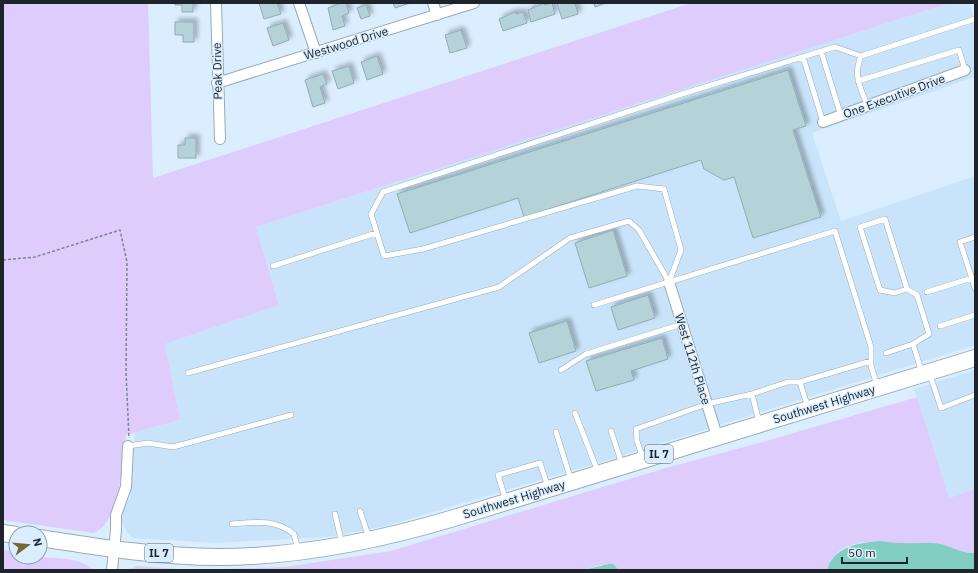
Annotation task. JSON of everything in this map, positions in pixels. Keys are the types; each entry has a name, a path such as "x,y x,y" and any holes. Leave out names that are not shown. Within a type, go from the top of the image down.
{"main road":[{"name":"Southwest Highway","path":"48,539 115,549 218,557 298,552 370,541 401,534 975,358"}],"street":[{"name":"Peak Drive","path":"216,3 217,83 220,139"},
{"path":"299,3 316,53"},
{"path":"433,3 437,15"},
{"name":"Westwood Drive","path":"217,83 474,3"},
{"name":"One Executive Drive","path":"823,122 966,70"},
{"name":"West 112th Place","path":"669,282 717,436"},
{"path":"112,570 115,549 116,515 126,487 128,446"}],"lane":[{"path":"669,282 681,250 664,189 637,186 423,249 384,256 371,214 383,192 682,94 835,47 861,56 975,19"},
{"path":"858,81 959,50 966,70"},
{"path":"821,51 841,116"},
{"path":"861,56 857,67 858,81 867,106"},
{"path":"803,57 823,122"},
{"path":"886,353 913,344 929,334 917,295 907,290 895,293 880,290 860,227 885,219 907,290"},
{"path":"188,373 499,287 570,238 618,223 629,221 639,230 669,282"},
{"path":"594,305 835,231 870,347 871,361 878,387"},
{"path":"273,266 376,232"},
{"path":"975,237 960,242 975,288"},
{"path":"926,292 972,278"},
{"path":"940,326 975,315"},
{"path":"561,370 586,354 682,324"},
{"path":"913,344 941,408 975,395"},
{"path":"643,459 637,441 636,429 707,404 752,394 788,382 800,382 871,361"},
{"path":"800,382 808,409"},
{"path":"752,394 760,423"},
{"path":"575,413 598,473"},
{"path":"128,446 148,443 173,446 291,415"},
{"path":"611,431 623,466"},
{"path":"556,432 571,482"},
{"path":"506,502 498,475 540,463 548,489"},
{"path":"360,510 370,541"},
{"path":"335,514 343,546"},
{"path":"232,524 256,522 274,523 294,534 298,552"}],"path":[{"path":"3,260 35,257 120,230 126,262 128,446"}],"shaded area":[{"path":"3,3 148,3 153,178 691,3 949,3 256,227 279,305 165,344 180,420 126,435 119,489 110,516 103,526 94,533 48,526 48,525 3,520"},
{"path":"949,3 969,3 975,22 975,77 812,133 841,221 975,176 975,345 605,461 386,526 328,537 216,543 133,538 127,532 122,522 123,511 130,498 135,433 180,420 165,344 279,304 256,227"},
{"path":"975,370 975,489 949,498 914,389"},
{"path":"917,397 949,498 975,489 975,553 962,552 942,545 934,544 879,542 859,543 841,550 834,556 827,570 619,570 600,565 583,570 191,570 285,567 391,551 666,468 759,443"},
{"path":"879,541 899,543 938,543 964,552 975,553 975,570 827,570 830,562 841,551 855,545"},
{"path":"3,550 8,551 8,565 48,565 48,557 69,559 87,565 93,570 3,570"},
{"path":"613,564 619,570 583,570"},
{"path":"136,566 191,570 128,570"}],"building":[{"path":"175,3 193,3 193,12 182,12 182,5 175,5"},
{"path":"259,3 277,3 281,14 264,19"},
{"path":"346,3 349,13 342,16 345,26 333,30 328,8"},
{"path":"393,3 410,3 395,8"},
{"path":"544,3 544,5 552,3 555,14 531,22 528,10"},
{"path":"557,3 575,3 578,14 562,19"},
{"path":"594,3 606,3 595,7"},
{"path":"366,5 370,16 361,19 357,8"},
{"path":"515,12 516,14 523,12 527,23 503,31 499,19"},
{"path":"175,22 194,22 194,42 183,42 183,35 175,35"},
{"path":"283,23 289,40 273,46 267,28"},
{"path":"461,30 467,48 450,53 445,35"},
{"path":"377,56 383,74 367,80 361,62"},
{"path":"349,66 354,83 338,89 332,71"},
{"path":"788,70 806,126 793,130 821,217 753,238 734,177 724,180 704,169 701,160 524,217 518,198 410,233 397,194"},
{"path":"323,74 327,84 320,87 325,103 313,107 305,80"},
{"path":"185,138 196,138 196,158 178,158 178,145 185,145"},
{"path":"613,230 627,276 589,288 575,243"},
{"path":"648,295 655,318 618,330 611,307"},
{"path":"567,321 576,351 539,363 529,333"},
{"path":"662,338 668,359 631,371 634,380 596,391 586,361"}]}
